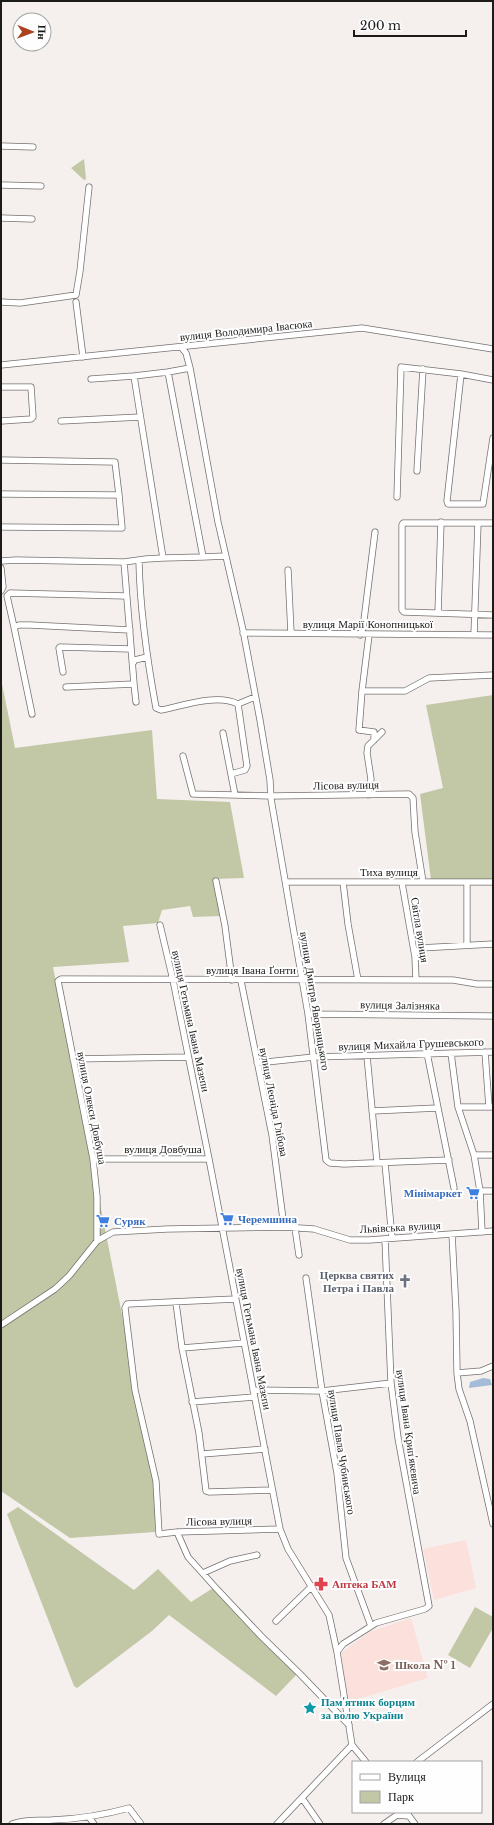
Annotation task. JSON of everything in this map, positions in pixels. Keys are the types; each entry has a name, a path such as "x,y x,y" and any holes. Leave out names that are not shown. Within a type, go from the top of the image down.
{"street":[{"path":"1,146 33,147"},
{"path":"1,185 41,186"},
{"path":"1,302 20,303 76,295 89,187"},
{"path":"1,218 32,219"},
{"path":"76,302 83,357"},
{"name":"вулиця Володимира Івасюка","path":"1,364 362,328 493,349"},
{"name":"вулиця Дмитра Яворницького","path":"181,347 186,353 190,368 209,479 243,633 255,697 308,1014 326,1160 330,1163 344,1164 377,1162"},
{"path":"397,497 401,369 404,367 423,369 493,380"},
{"path":"91,379 134,376 190,368"},
{"path":"417,470 423,369"},
{"path":"168,372 203,557"},
{"path":"461,374 447,501 448,504 484,504 493,438"},
{"path":"134,376 163,558"},
{"path":"1,387 32,387 34,417 31,419 1,421"},
{"path":"61,421 140,417"},
{"path":"1,460 115,462 122,528 1,527"},
{"path":"1,494 119,495"},
{"path":"493,523 408,522 402,525 402,610 404,612 493,615"},
{"path":"438,613 441,522"},
{"path":"474,635 478,523"},
{"path":"360,635 363,628 375,532"},
{"path":"1,561 124,562 146,559 225,556"},
{"path":"139,561 140,597 147,657 156,708 158,710 217,700 228,700 238,704 255,697"},
{"path":"124,562 136,702"},
{"path":"1,568 3,587 1,591"},
{"path":"288,570 291,633"},
{"path":"32,714 8,596 10,593 126,596"},
{"path":"14,627 19,625 30,625 130,630"},
{"name":"вулиця Марії Конопницької","path":"243,633 360,635 393,633 493,636"},
{"path":"369,635 362,691 360,730 374,732 374,740"},
{"path":"63,672 60,647 131,649"},
{"path":"133,663 135,660 147,657"},
{"path":"362,691 405,690 429,678 493,676"},
{"path":"66,687 134,684"},
{"path":"231,774 245,770 247,766 238,704"},
{"path":"368,795 371,779 367,753 368,746 382,732"},
{"path":"223,734 235,795"},
{"name":"Лісова вулиця","path":"183,756 193,794 409,794 413,798 415,832 423,882"},
{"path":"216,881 232,980"},
{"name":"Тиха вулиця","path":"286,882 493,882"},
{"path":"343,882 348,924 358,980"},
{"path":"467,882 467,945"},
{"name":"Світла вулиця","path":"402,883 415,957 416,980"},
{"name":"вулиця Гетьмана Івана Мазепи","path":"160,925 173,980 223,1228 235,1299 280,1529 288,1548 329,1615 337,1652 352,1745"},
{"path":"415,957 416,951 420,948 493,944"},
{"name":"вулиця Івана Ґонти","path":"58,981 61,979 241,981 462,980 477,984 493,984"},
{"name":"вулиця Олекси Довбуша","path":"58,981 93,1159 97,1197 97,1241"},
{"name":"вулиця Леоніда Глібова","path":"241,981 272,1135 284,1227"},
{"name":"вулиця Залізняка","path":"308,1014 493,1016"},
{"path":"458,1107 491,1107 485,1052"},
{"name":"вулиця Михайла Грушевського","path":"257,1063 314,1057 493,1052"},
{"path":"427,1053 454,1188"},
{"path":"451,1053 458,1107 474,1155 480,1191 482,1232"},
{"path":"367,1056 377,1162 385,1163 449,1160"},
{"path":"73,1060 188,1057"},
{"path":"372,1111 437,1108"},
{"path":"474,1155 493,1155"},
{"name":"вулиця Довбуша","path":"93,1159 209,1159"},
{"path":"385,1163 392,1238"},
{"path":"480,1191 493,1190"},
{"name":"Львівська вулиця","path":"97,1241 113,1232 223,1228 284,1227 314,1229 350,1240 385,1239 493,1231"},
{"path":"295,1228 299,1255"},
{"path":"452,1234 456,1311 457,1373 460,1393 470,1421 493,1524"},
{"name":"вулиця Івана Крипʼякевича","path":"371,1626 383,1620 425,1609 429,1606 402,1461 390,1383 385,1239"},
{"path":"1,1325 55,1289 69,1276 97,1241"},
{"name":"вулиця Павла Чубинського","path":"306,1278 322,1391 337,1473 346,1558 371,1626"},
{"path":"235,1299 176,1303 182,1348 202,1454 205,1488 208,1492 272,1490"},
{"name":"Лісова вулиця","path":"176,1303 127,1304 125,1308 135,1390 156,1481 159,1534 177,1532 280,1529"},
{"path":"182,1348 244,1344"},
{"path":"457,1373 481,1371 493,1366"},
{"path":"253,1390 322,1391 390,1383"},
{"path":"192,1402 254,1397"},
{"path":"202,1454 265,1449"},
{"path":"177,1532 184,1550 203,1573 261,1636 349,1725"},
{"path":"203,1573 230,1561 256,1555"},
{"path":"276,1621 312,1586"},
{"path":"337,1652 343,1644 371,1626"},
{"path":"418,1761 493,1704"},
{"path":"277,1824 352,1745 365,1761"},
{"path":"302,1798 320,1824"},
{"path":"12,1824 27,1820 52,1820 89,1817 129,1808 141,1824"},
{"path":"384,1824 398,1815 408,1814 416,1824"},
{"path":"89,1817 94,1824"}],"shaded area":[{"path":"466,1540 476,1588 434,1600 423,1549"},
{"name":"Школа № 1","path":"411,1618 428,1678 348,1702 341,1653 369,1632"}],"green space":[{"path":"84,159 86,179 84,180 71,168"},
{"path":"1,679 15,748 152,730 157,799 230,802 244,878 213,879 221,916 193,917 190,906 162,910 158,923 123,926 129,962 53,967 155,1481 155,1532 70,1538 1,1491"},
{"path":"493,695 493,879 431,880 420,794 443,788 426,705"},
{"path":"18,1507 134,1590 158,1569 191,1602 213,1588 297,1674 276,1696 169,1615 152,1631 77,1688 74,1686 7,1514"},
{"path":"475,1607 493,1617 493,1628 470,1668 448,1655"}],"water":[{"path":"483,1378 490,1379 492,1385 469,1388 470,1382"}],"place":[{"name":"Мінімаркет","path":"473,1193"},
{"name":"Черемшина","path":"227,1219"},
{"name":"Суряк","path":"103,1221"},
{"name":"Церква святих Петра і Павла","path":"405,1281"},
{"name":"Аптека БАМ","path":"321,1584"},
{"name":"Школа № 1","path":"384,1665"},
{"name":"Пам'ятник борцям за волю України","path":"310,1708"}]}
